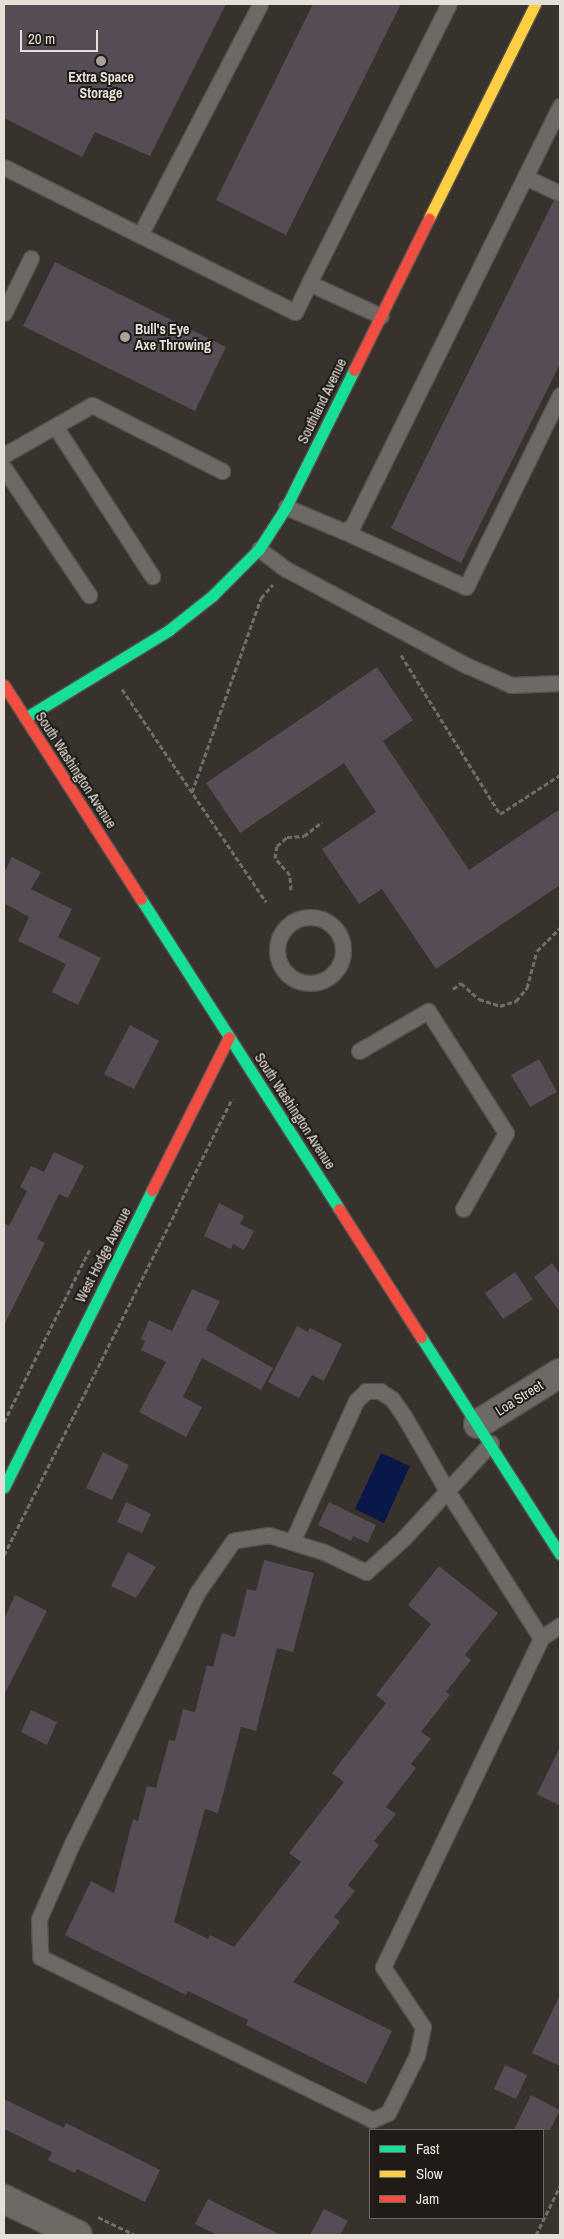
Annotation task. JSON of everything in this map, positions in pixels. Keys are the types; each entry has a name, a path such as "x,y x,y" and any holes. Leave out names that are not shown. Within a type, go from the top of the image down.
{"street":[{"name":"Southland Avenue","path":"25,718 169,630 212,596 259,549 286,507 535,4"},
{"name":"South Washington Avenue","path":"4,685 560,1554"},
{"name":"West Hodge Avenue","path":"4,1487 229,1036"},
{"name":"Loa Street","path":"484,1434 560,1373"},
{"path":"4,2199 78,2235"}],"lane":[{"path":"140,235 260,4"},
{"path":"4,167 295,312 449,4"},
{"path":"343,531 352,527 560,106"},
{"path":"525,177 560,193"},
{"path":"4,313 31,258"},
{"path":"309,283 381,316"},
{"path":"286,507 466,587 560,395"},
{"path":"4,455 92,405 222,471"},
{"path":"55,426 152,576"},
{"path":"4,468 89,595"},
{"path":"259,549 286,569 407,634 511,685 560,683"},
{"path":"308,917 320,918 329,923 342,940 341,961 329,977 316,984 298,981 281,966 277,945 281,934 293,923 308,917"},
{"path":"359,1052 428,1011 506,1133 464,1209"},
{"path":"292,1542 356,1401 366,1390 380,1391 392,1399 446,1489 541,1638"},
{"path":"484,1434 446,1489 404,1538 366,1572 324,1552 269,1535 233,1541 197,1593 71,1846 39,1919 40,1957 372,2120 388,2113 417,2055 423,2028 383,1967 541,1638 560,1625"}],"path":[{"path":"192,793 261,598 286,569"},
{"path":"407,634 399,651 500,814 560,775"},
{"path":"107,668 266,902"},
{"path":"291,890 290,875 275,858 277,846 287,837 304,836 322,822"},
{"path":"453,988 461,983 479,999 500,1006 516,1001 527,988 537,951 560,928"},
{"path":"4,1555 232,1099"},
{"path":"544,2219 560,2186"},
{"path":"536,2235 544,2219"}],"water":[{"path":"381,1453 410,1466 384,1523 355,1509"}],"building":[{"name":"Extra Space Storage","path":"4,4 226,4 150,156 95,132 82,157 4,118"},
{"path":"313,4 401,4 286,235 216,200"},
{"path":"554,200 560,202 560,364 461,563 391,528"},
{"name":"Bull's Eye Axe Throwing","path":"55,262 226,347 195,411 23,326"},
{"path":"377,667 413,720 383,741 469,870 560,809 560,885 436,969 382,889 359,904 322,849 376,812 344,763 240,833 206,783"},
{"path":"12,857 41,872 31,889 72,909 58,937 101,958 78,1005 52,992 66,964 18,941 29,917 4,903 4,873"},
{"path":"130,1025 159,1041 134,1089 104,1074"},
{"path":"539,1059 557,1092 530,1107 511,1075"},
{"path":"54,1152 84,1166 68,1198 59,1194 37,1239 45,1243 4,1325 4,1223 9,1226 27,1191 20,1187 31,1166 44,1172"},
{"path":"219,1203 244,1216 240,1224 254,1231 244,1250 233,1244 231,1249 204,1236"},
{"path":"552,1263 560,1274 560,1312 534,1277"},
{"path":"515,1272 533,1299 503,1319 485,1293"},
{"path":"192,1289 220,1301 206,1330 273,1368 261,1390 202,1358 183,1397 202,1407 186,1437 139,1412 166,1362 141,1350 145,1341 141,1339 149,1320 172,1331"},
{"path":"297,1326 308,1332 310,1328 342,1344 324,1381 312,1375 299,1398 268,1382"},
{"path":"103,1452 129,1465 112,1500 86,1488"},
{"path":"126,1502 151,1514 142,1533 117,1522"},
{"path":"329,1502 376,1525 368,1543 353,1536 351,1541 318,1525"},
{"path":"128,1552 156,1567 136,1598 111,1586"},
{"path":"264,1560 314,1573 293,1652 277,1648 256,1731 241,1727 218,1813 205,1809 174,1922 208,1939 210,1935 234,1947 301,1862 289,1853 344,1782 332,1773 386,1703 376,1695 431,1624 408,1605 439,1566 498,1613 465,1655 471,1660 446,1692 450,1695 421,1732 431,1739 411,1764 416,1768 386,1807 396,1814 374,1841 379,1845 348,1885 355,1891 334,1917 340,1922 293,1982 392,2031 366,2084 246,2025 248,2020 188,1991 186,1995 65,1935 91,1881 114,1893 133,1819 138,1821 147,1786 156,1788 169,1740 175,1741 183,1709 195,1712 207,1665 213,1667 222,1633 235,1637 247,1589 256,1591"},
{"path":"15,1595 47,1611 4,1695 4,1619"},
{"path":"31,1710 57,1722 47,1745 21,1732"},
{"path":"560,1747 560,1806 537,1794"},
{"path":"560,1995 560,2066 532,2053"},
{"path":"505,2065 527,2075 516,2099 494,2089"},
{"path":"531,2095 560,2110 550,2130 514,2129"},
{"path":"4,2099 64,2128 66,2123 160,2170 145,2202 77,2169 75,2173 48,2160 52,2152 4,2129"},
{"path":"208,2199 281,2235 217,2235 195,2224"},
{"path":"324,2209 348,2221 340,2235 310,2235"}],"traffic: fast":[{"path":"25,718 169,630 212,596 259,549 286,507 354,370"},
{"path":"141,899 339,1209"},
{"path":"4,1487 152,1190"},
{"path":"421,1337 560,1554"}],"traffic: slow":[{"path":"429,218 535,4"}],"traffic: jam":[{"path":"354,370 429,218"},
{"path":"4,685 141,899"},
{"path":"152,1190 229,1037"},
{"path":"339,1209 421,1337"}],"place":[{"name":"Extra Space Storage","path":"101,61"},
{"name":"Bull's Eye Axe Throwing","path":"125,337"}]}
